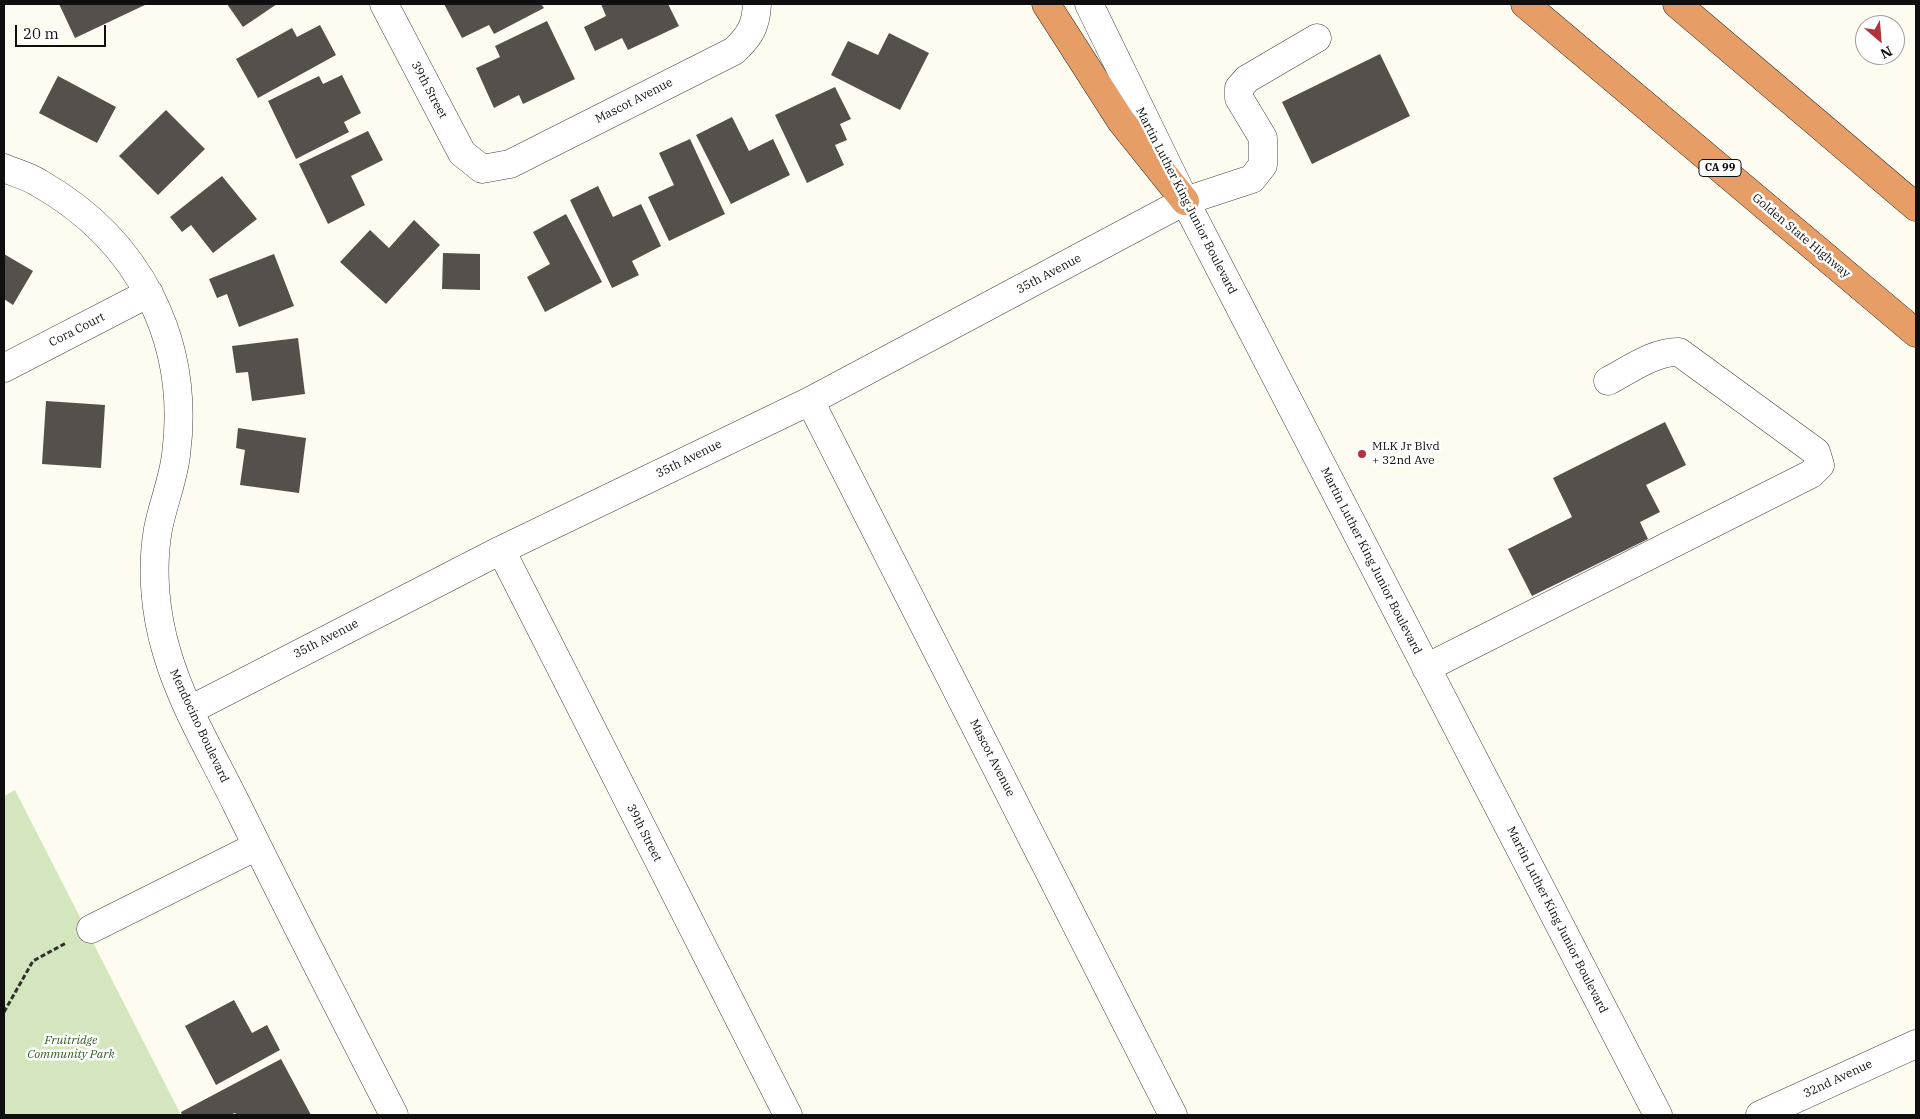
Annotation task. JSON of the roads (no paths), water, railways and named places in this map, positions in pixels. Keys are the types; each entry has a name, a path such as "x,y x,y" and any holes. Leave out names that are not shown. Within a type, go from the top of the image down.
{"highway":[{"path":"1046,4 1121,121 1185,202"},
{"name":"Golden State Highway","path":"1525,4 1916,332"},
{"path":"1676,4 1916,207"},
{"path":"1726,46 1916,189"}],"street":[{"name":"39th Street","path":"384,4 462,153 482,169"},
{"name":"Mascot Avenue","path":"482,169 510,164 734,51 746,40 756,21 757,4"},
{"name":"Martin Luther King Junior Boulevard","path":"1089,4 1185,202 1658,1115"},
{"name":"35th Avenue","path":"190,710 501,550 810,401 1185,202 1252,179 1263,165 1262,138 1239,98 1239,88 1247,79 1317,38"},
{"name":"Mendocino Boulevard","path":"4,168 36,181 64,199 93,222 119,248 150,293 170,344 176,376 178,411 176,456 158,531 155,582 166,652 178,686 256,846 394,1115"},
{"name":"Cora Court","path":"4,368 150,293"},
{"path":"1426,668 1811,474 1820,465 1816,452 1679,352 1670,351 1655,357 1608,381"},
{"name":"Mascot Avenue","path":"810,401 1173,1115"},
{"name":"39th Street","path":"501,550 788,1115"},
{"path":"91,929 256,846"},
{"name":"32nd Avenue","path":"1760,1115 1916,1044"}],"place":[{"name":"MLK Jr Blvd + 32nd Ave","path":"1362,454"}],"park label":[{"name":"Fruitridge Community Park","path":"71,1048"}]}
